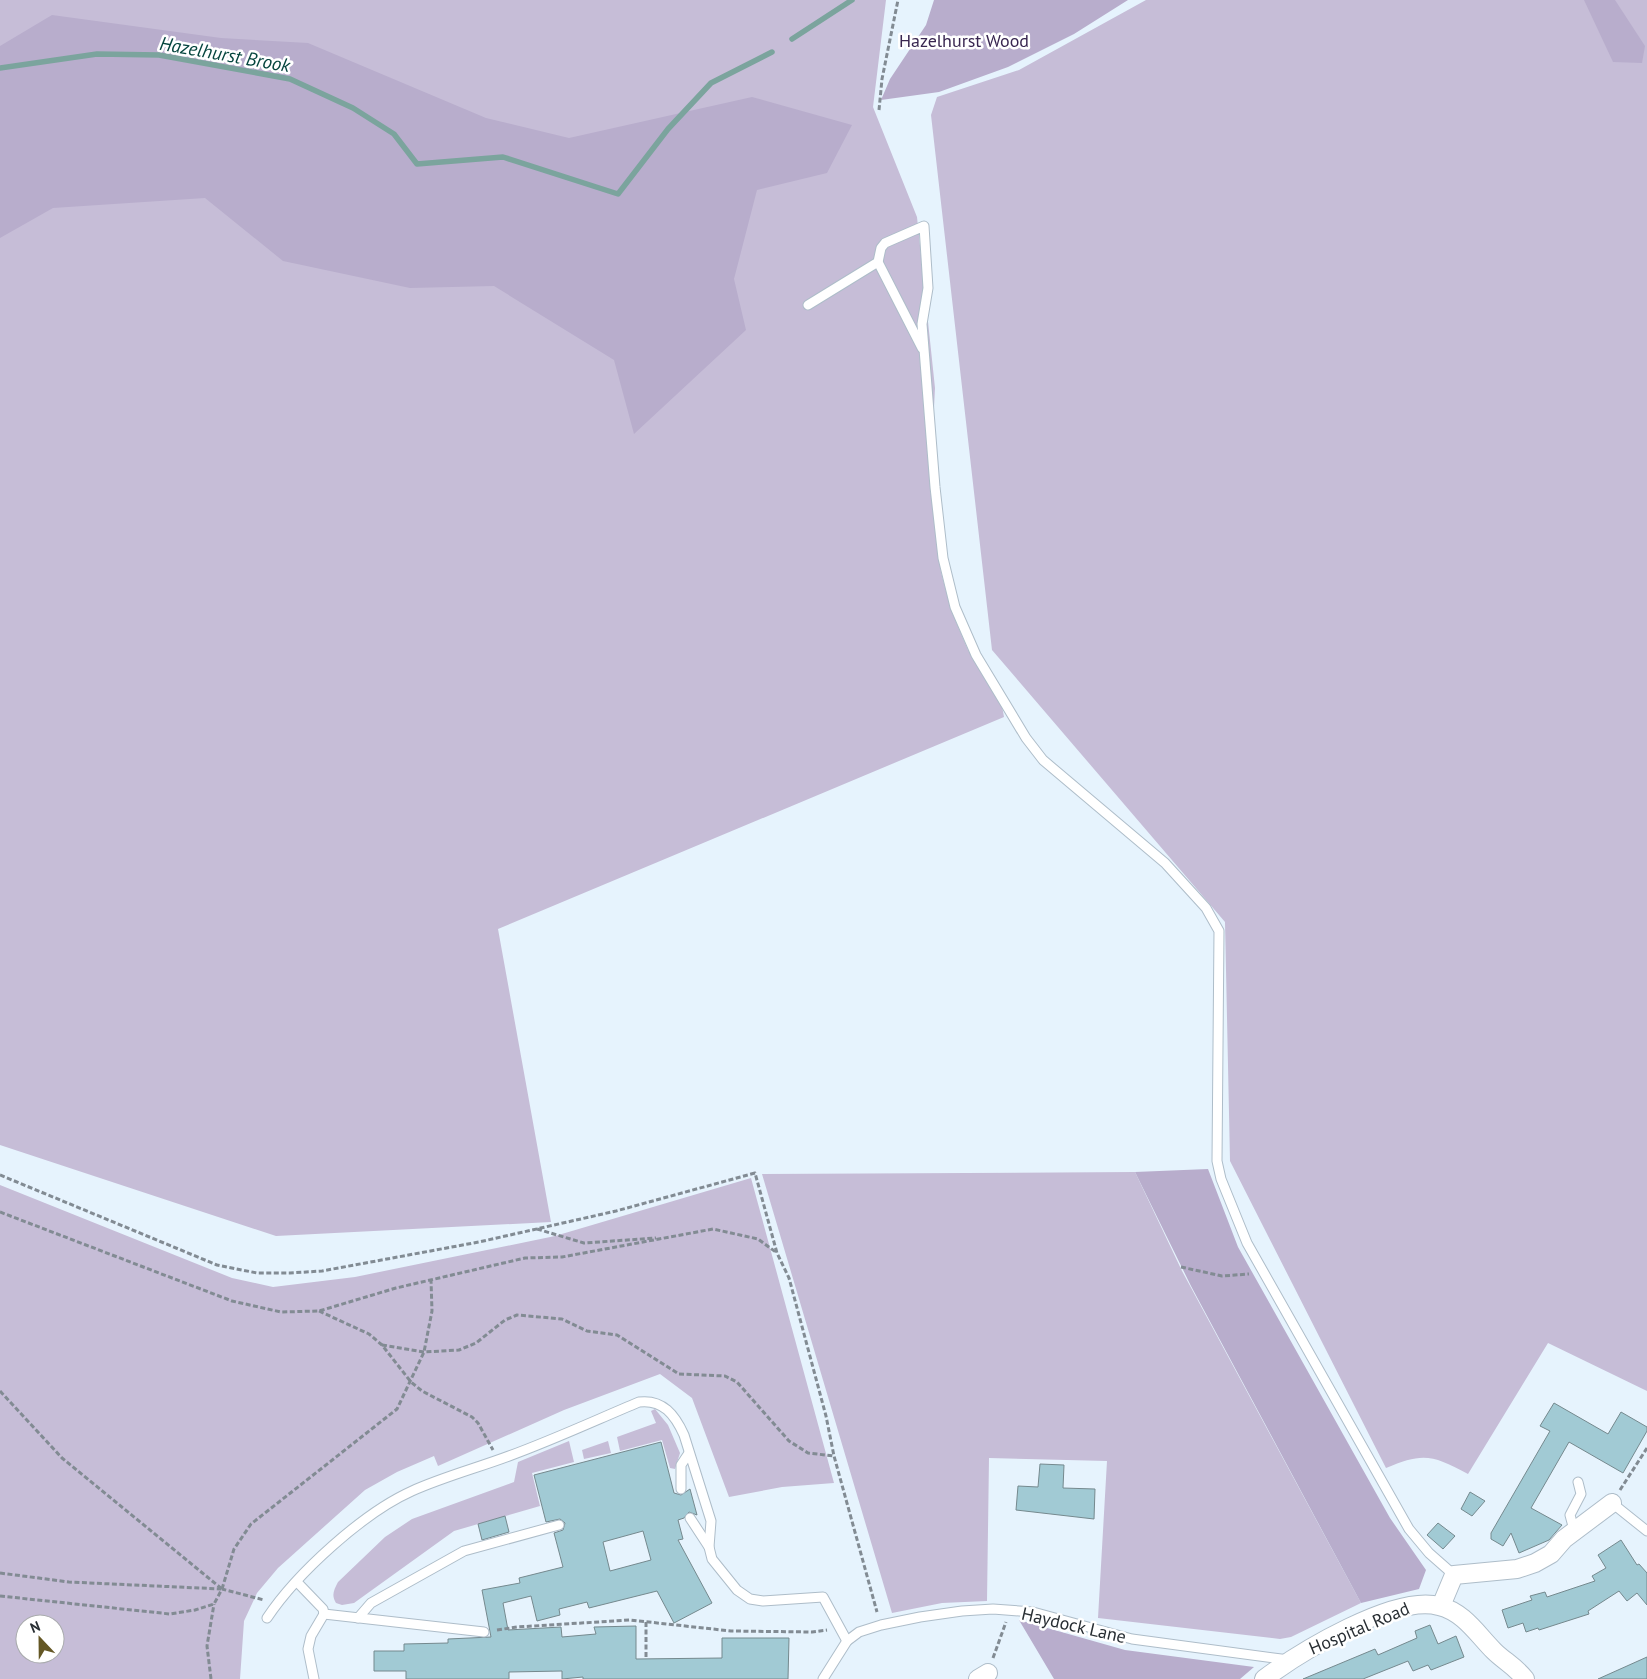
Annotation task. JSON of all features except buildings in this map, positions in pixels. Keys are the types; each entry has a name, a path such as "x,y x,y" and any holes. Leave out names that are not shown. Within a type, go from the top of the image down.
{"street":[{"path":"1440,1606 1454,1575 1501,1571 1535,1564 1551,1554 1574,1530 1612,1503"},
{"name":"Hospital Road","path":"1264,1679 1316,1644 1400,1607 1421,1603 1440,1606 1471,1624 1486,1643 1525,1679"}],"lane":[{"path":"924,353 878,262 881,248 885,243 924,226 928,274 922,324 934,487 943,558 955,607 976,654 1026,738 1043,760 1165,863 1206,908 1219,931 1217,1161 1221,1179 1247,1243 1408,1529 1454,1575"},
{"path":"808,305 878,262"},
{"path":"267,1618 276,1603 331,1548 372,1516 410,1492 499,1460 639,1402 649,1401 667,1408 678,1421 711,1521 709,1547"},
{"path":"681,1489 681,1465 689,1453"},
{"path":"1574,1530 1570,1515 1581,1494 1578,1482"},
{"path":"1612,1503 1647,1531"},
{"path":"690,1518 709,1547 715,1565 737,1590 750,1599 763,1601 820,1596 825,1600 847,1641"},
{"path":"358,1618 371,1603 464,1551 559,1525"},
{"path":"297,1582 323,1609 324,1614 311,1636 308,1648 314,1679"},
{"name":"Haydock Lane","path":"823,1679 847,1641 859,1632 880,1625 962,1611 1011,1610 1033,1612 1132,1639 1290,1660"},
{"path":"324,1614 484,1632"}],"path":[{"path":"878,110 882,79 898,0"},
{"path":"0,1175 217,1264 257,1273 322,1270 536,1229 616,1211 755,1172 777,1253 789,1278 826,1416 834,1456 880,1625"},
{"path":"0,1212 232,1301 281,1312 319,1311 431,1280 525,1258 562,1257 713,1229 758,1239 777,1253"},
{"path":"536,1229 584,1243 679,1235"},
{"path":"1181,1267 1222,1276 1263,1271"},
{"path":"211,1679 207,1646 214,1604 222,1589 234,1549 251,1524 396,1409 411,1382 424,1352 432,1311 431,1280"},
{"path":"319,1311 370,1334 382,1345 411,1382 422,1391 472,1417 478,1423 499,1460"},
{"path":"382,1345 424,1352 459,1350 476,1343 505,1320 517,1315 562,1319 587,1331 617,1335 679,1374 725,1376 737,1382 789,1442 808,1453 834,1456"},
{"path":"0,1391 62,1458 222,1589"},
{"path":"1612,1503 1647,1448"},
{"path":"0,1572 69,1582 222,1589 276,1603"},
{"path":"0,1596 170,1614 195,1610 214,1604"},
{"path":"983,1676 1011,1610"},
{"path":"484,1632 517,1627 620,1620 731,1631 812,1632 839,1628"},
{"path":"646,1622 646,1657"}],"shaded area":[{"path":"0,0 886,0 873,107 917,217 935,388 930,487 941,572 951,610 968,650 1002,706 1004,717 498,929 551,1222 276,1236 0,1145"},
{"path":"1146,0 1647,0 1647,1391 1548,1343 1468,1474 1446,1463 1428,1458 1410,1460 1386,1468 1230,1161 1225,922 992,650 931,115 937,97 1019,70"},
{"path":"1135,1172 1182,1271 1361,1603 1291,1637 1280,1639 1098,1618 1107,1461 989,1458 987,1601 942,1603 892,1613 762,1174"},
{"path":"751,1178 834,1483 782,1487 729,1497 692,1398 660,1374 564,1410 438,1466 434,1456 397,1472 365,1490 278,1568 257,1593 244,1621 240,1679 0,1679 0,1185 232,1278 273,1287 355,1277 555,1236"},
{"path":"655,1409 668,1425 680,1453 675,1469 670,1468 662,1440 620,1451 617,1437 656,1423 651,1411"},
{"path":"569,1441 574,1462 532,1473 540,1506 454,1531 354,1603 342,1605 336,1603 333,1595 338,1582 385,1537 412,1519 514,1482 518,1462"},
{"path":"608,1441 611,1453 584,1459 582,1450"}],"green space":[{"name":"Hazelhurst Wood","path":"934,0 1128,0 1074,34 1008,67 939,92 881,100 890,79 926,25"},
{"path":"1584,0 1615,0 1645,46 1642,63 1613,62"},
{"path":"52,15 221,38 308,43 486,118 569,138 752,97 852,125 827,173 757,190 734,279 746,330 634,434 614,360 494,286 410,288 283,261 205,198 53,208 0,238 0,46"},
{"path":"1208,1169 1238,1247 1390,1518 1426,1570 1419,1589 1361,1603 1191,1286 1135,1172"},
{"path":"1019,1620 1125,1650 1254,1667 1240,1679 1054,1679"}],"waterway":[{"name":"Hazelhurst Brook","path":"792,39 852,0"},
{"name":"Hazelhurst Brook","path":"0,68 97,54 159,55 290,79 353,108 394,134 417,164 503,157 618,194 668,129 711,83 772,52"}]}
